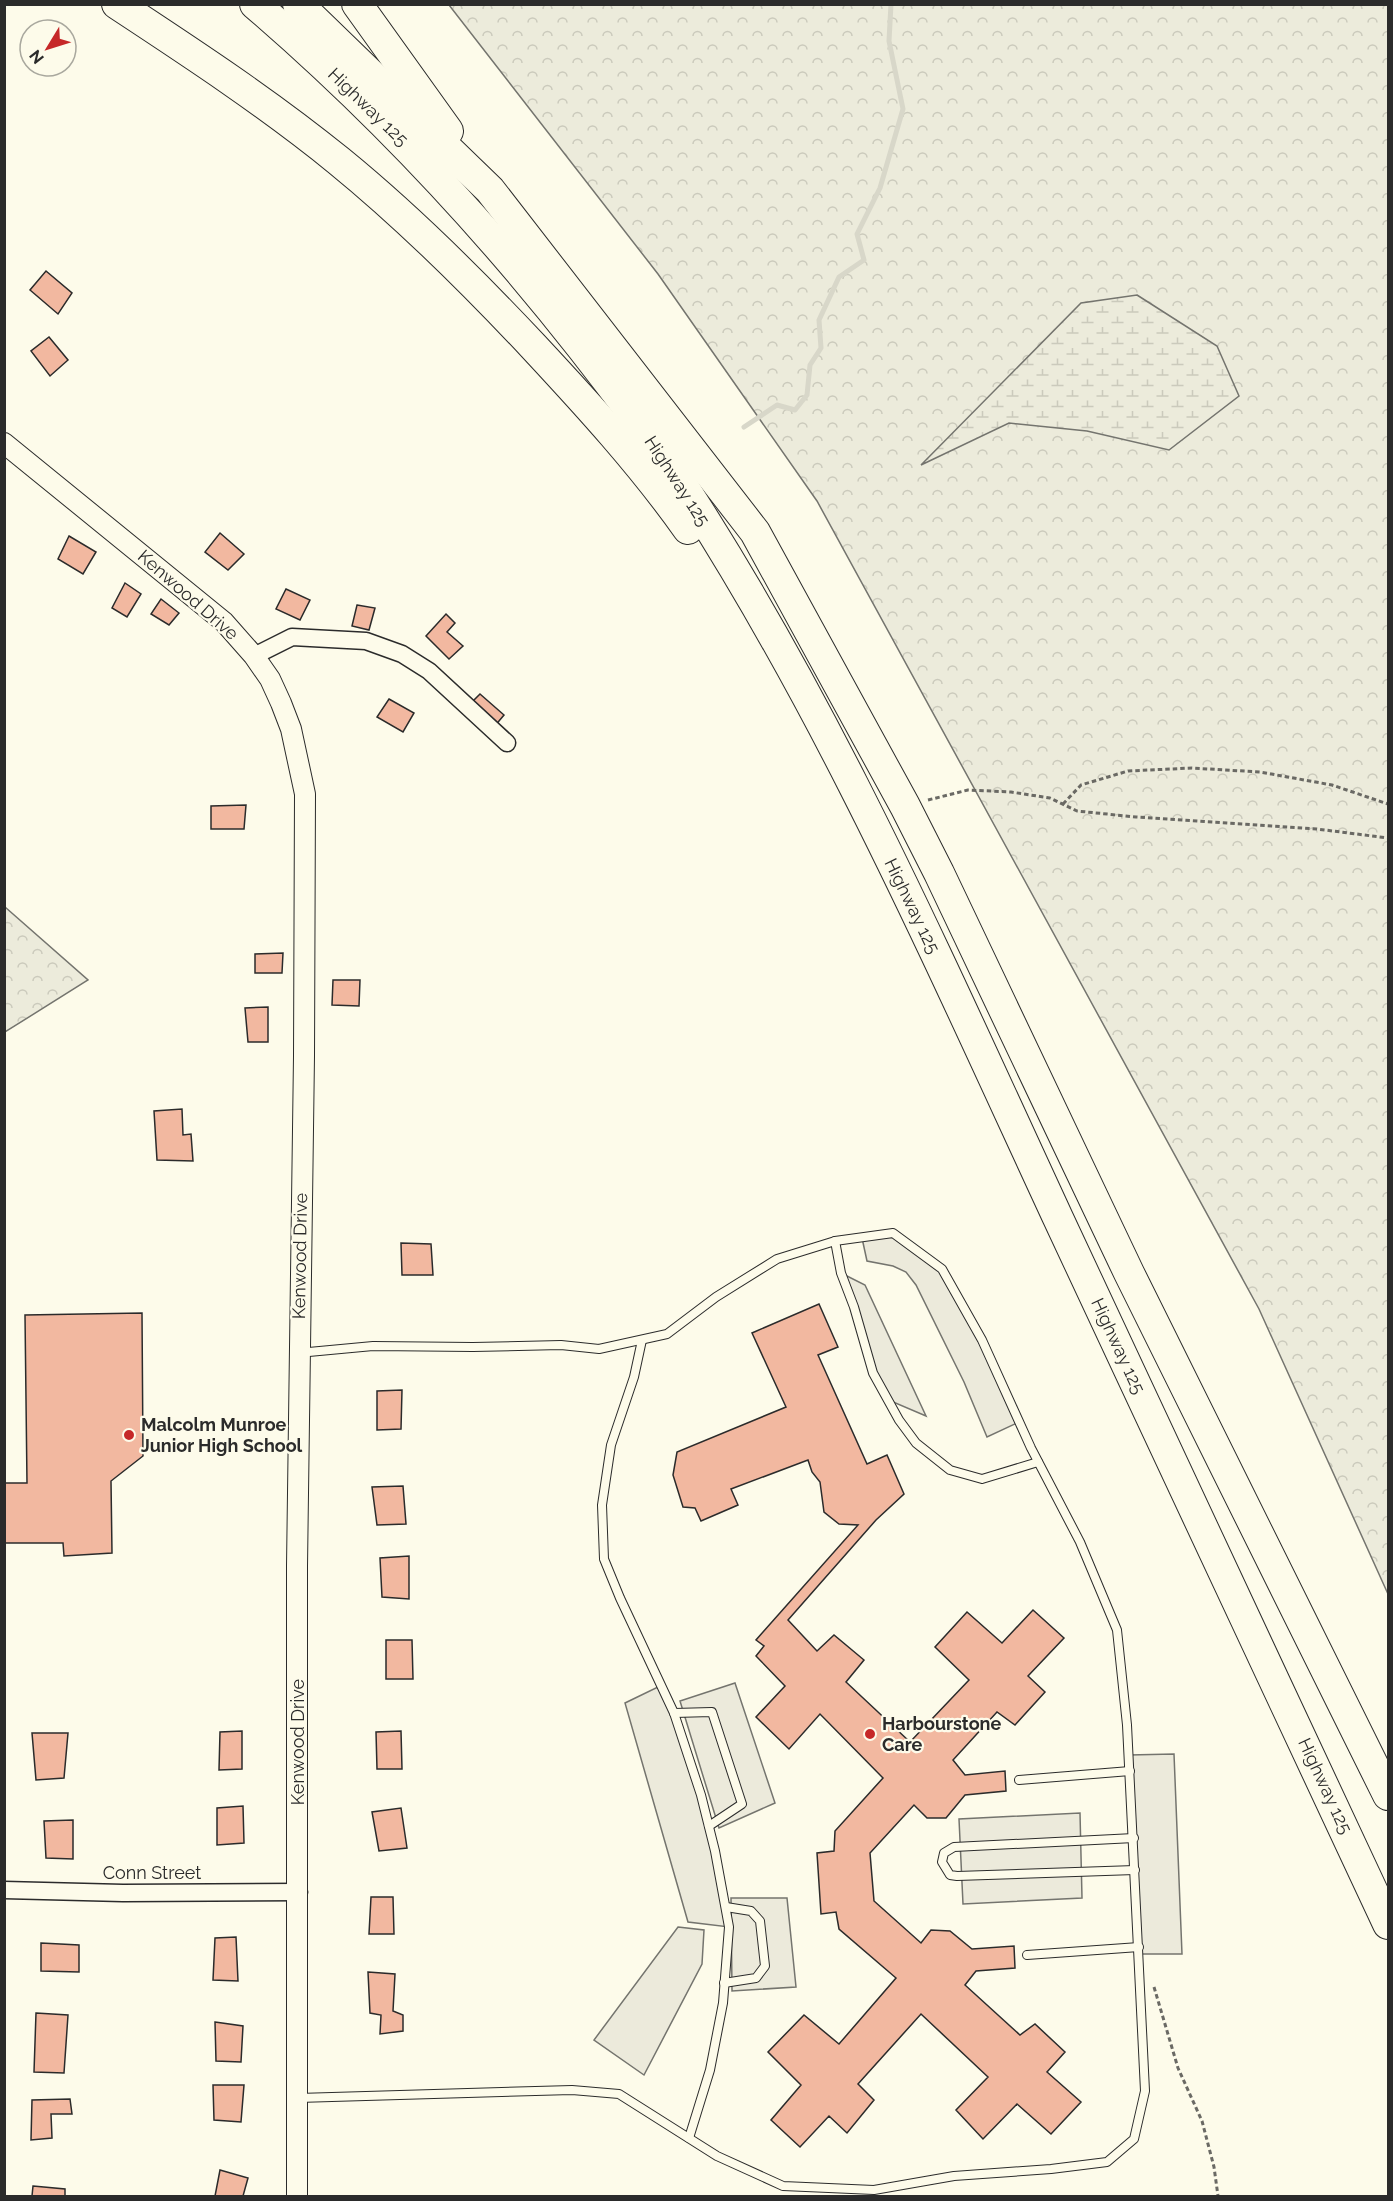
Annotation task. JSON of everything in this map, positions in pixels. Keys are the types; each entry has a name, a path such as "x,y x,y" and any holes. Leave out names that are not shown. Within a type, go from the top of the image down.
{"highway":[{"path":"117,4 234,82 339,161 422,233 503,315 591,410 659,491 709,559 830,740"},
{"name":"Highway 125","path":"255,4 359,98 410,148 503,251 571,334 668,463 735,570 830,740 868,814 1389,1924"},
{"name":"Highway 125","path":"298,4 490,190 755,532 905,806 939,873 1129,1272 1389,1795"},
{"path":"357,4 490,190"}],"street":[{"name":"Kenwood Drive","path":"4,443 224,622 254,656 270,679 288,721 305,794 303,827 304,1056 298,1353 297,2196"},
{"path":"254,656 292,637 366,641 388,648 415,661 429,671 507,743"},
{"name":"Conn Street","path":"4,1890 123,1893 298,1892"}],"lane":[{"path":"298,1353 374,1346 561,1345 599,1349 667,1334 716,1297 777,1259 835,1242 892,1233 942,1269 982,1340 1038,1462 1080,1542 1117,1630 1130,1771 1145,2091 1134,2139 1107,2162 1051,2169 954,2176 874,2190 783,2186 717,2156 619,2094 572,2090 298,2098"},
{"path":"835,1242 841,1273 854,1307 873,1373 899,1420 916,1443 950,1470 982,1479 1038,1462"},
{"path":"642,1340 634,1377 610,1445 602,1505 604,1559 674,1713 709,1826 729,1927 723,2003 710,2070 689,2138"},
{"path":"674,1713 712,1712 742,1804 709,1826"},
{"path":"1019,1780 1130,1771"},
{"path":"1134,1838 954,1847 944,1853 942,1862 950,1875 957,1876 1135,1870"},
{"path":"724,1983 756,1978 765,1966 760,1921 751,1911 726,1907"},
{"path":"1027,1955 1139,1947"}],"path":[{"path":"1063,804 1081,785 1128,771 1192,768 1260,772 1332,785 1389,804"},
{"path":"905,806 968,790 1011,792 1050,798 1077,811 1317,829 1389,838"},
{"path":"1140,1976 1151,1977 1178,2068 1202,2121 1214,2167 1218,2196"}],"green space":[{"path":"449,5 1388,5 1388,1594 1259,1309 817,501 658,274"},
{"path":"1137,295 1217,346 1239,396 1169,450 1087,431 1009,423 921,465 1081,303"},
{"path":"5,907 88,980 5,1032"}],"shaded area":[{"path":"893,1233 942,1269 1019,1422 987,1437 964,1382 916,1285 906,1272 893,1266 867,1261 862,1238"},
{"path":"841,1273 865,1285 926,1416 886,1399"},
{"path":"735,1683 775,1803 719,1828 680,1701"},
{"path":"662,1685 701,1795 729,1927 688,1922 625,1703"},
{"path":"1174,1754 1182,1954 1139,1954 1129,1755"},
{"path":"1080,1813 1082,1898 963,1904 959,1819"},
{"path":"731,1898 787,1898 796,1987 732,1991"},
{"path":"678,1927 704,1930 702,1964 644,2075 594,2040"}],"building":[{"path":"46,271 72,293 58,314 30,290"},
{"path":"49,337 68,360 50,376 31,351"},
{"path":"220,533 244,554 228,570 205,552"},
{"path":"69,536 96,552 83,574 58,559"},
{"path":"125,583 141,594 127,617 112,608"},
{"path":"286,589 310,600 300,620 276,609"},
{"path":"161,599 179,613 169,625 151,614"},
{"path":"357,605 375,608 369,630 352,626"},
{"path":"446,614 455,623 447,632 463,646 449,659 426,636"},
{"path":"480,694 504,715 494,727 469,705"},
{"path":"389,699 414,713 403,732 377,717"},
{"path":"246,805 244,829 211,829 211,806"},
{"path":"283,953 282,973 255,973 255,954"},
{"path":"333,980 360,980 359,1006 332,1005"},
{"path":"268,1007 268,1042 248,1042 245,1008"},
{"path":"182,1109 183,1135 191,1134 193,1161 157,1160 154,1111"},
{"path":"401,1243 431,1244 433,1275 402,1275"},
{"name":"Harbourstone Care","path":"819,1304 838,1347 818,1355 867,1464 887,1455 904,1494 876,1520 788,1620 817,1651 834,1635 864,1660 846,1682 910,1742 969,1680 935,1647 967,1612 1002,1643 1033,1610 1064,1638 1028,1676 1045,1692 1015,1725 997,1712 953,1760 965,1775 1005,1771 1006,1791 965,1795 946,1818 927,1818 914,1805 870,1853 874,1901 921,1943 931,1930 950,1931 972,1949 1014,1946 1015,1968 976,1971 965,1985 1020,2035 1035,2024 1065,2052 1047,2072 1081,2102 1051,2134 1017,2104 983,2139 956,2110 988,2077 921,2014 858,2084 874,2100 847,2133 829,2116 800,2147 771,2120 801,2085 768,2052 804,2015 839,2044 896,1978 839,1929 836,1912 821,1914 817,1853 834,1851 835,1831 883,1778 820,1714 789,1749 756,1717 785,1686 756,1656 764,1646 756,1640 858,1525 839,1524 824,1512 820,1482 812,1472 808,1460 731,1489 738,1505 701,1521 695,1508 683,1507 673,1475 677,1452 786,1407 752,1333"},
{"name":"Malcolm Munroe Junior High School","path":"142,1313 143,1456 111,1481 112,1553 64,1556 63,1543 4,1543 4,1483 27,1483 25,1315"},
{"path":"402,1390 401,1429 377,1430 377,1391"},
{"path":"403,1486 406,1524 377,1525 372,1487"},
{"path":"409,1556 409,1599 382,1597 380,1558"},
{"path":"386,1640 412,1640 413,1679 386,1679"},
{"path":"242,1731 242,1769 219,1770 220,1732"},
{"path":"401,1731 402,1769 377,1769 376,1732"},
{"path":"32,1733 68,1733 64,1778 36,1780"},
{"path":"243,1806 244,1843 217,1845 217,1808"},
{"path":"401,1808 407,1848 379,1851 372,1812"},
{"path":"73,1820 73,1859 46,1858 44,1821"},
{"path":"371,1897 393,1897 394,1934 369,1934"},
{"path":"236,1937 238,1981 213,1980 215,1938"},
{"path":"41,1943 79,1945 79,1972 41,1971"},
{"path":"368,1972 395,1974 393,2011 403,2015 403,2031 380,2034 381,2015 370,2013"},
{"path":"36,2013 68,2015 64,2073 34,2072"},
{"path":"215,2022 243,2026 241,2062 216,2061"},
{"path":"213,2085 244,2085 241,2122 214,2120"},
{"path":"70,2099 72,2114 51,2114 52,2138 31,2140 32,2100"},
{"path":"220,2170 248,2178 243,2196 215,2196"},
{"path":"33,2186 65,2189 65,2196 32,2196"}],"waterway":[{"path":"744,427 777,405 795,410 807,395 810,365 821,348 819,320 839,277 864,260 857,234 880,188 903,109 889,41 891,4"}],"place":[{"name":"Malcolm Munroe Junior High School","path":"129,1435"},
{"name":"Harbourstone Care","path":"870,1734"}]}
